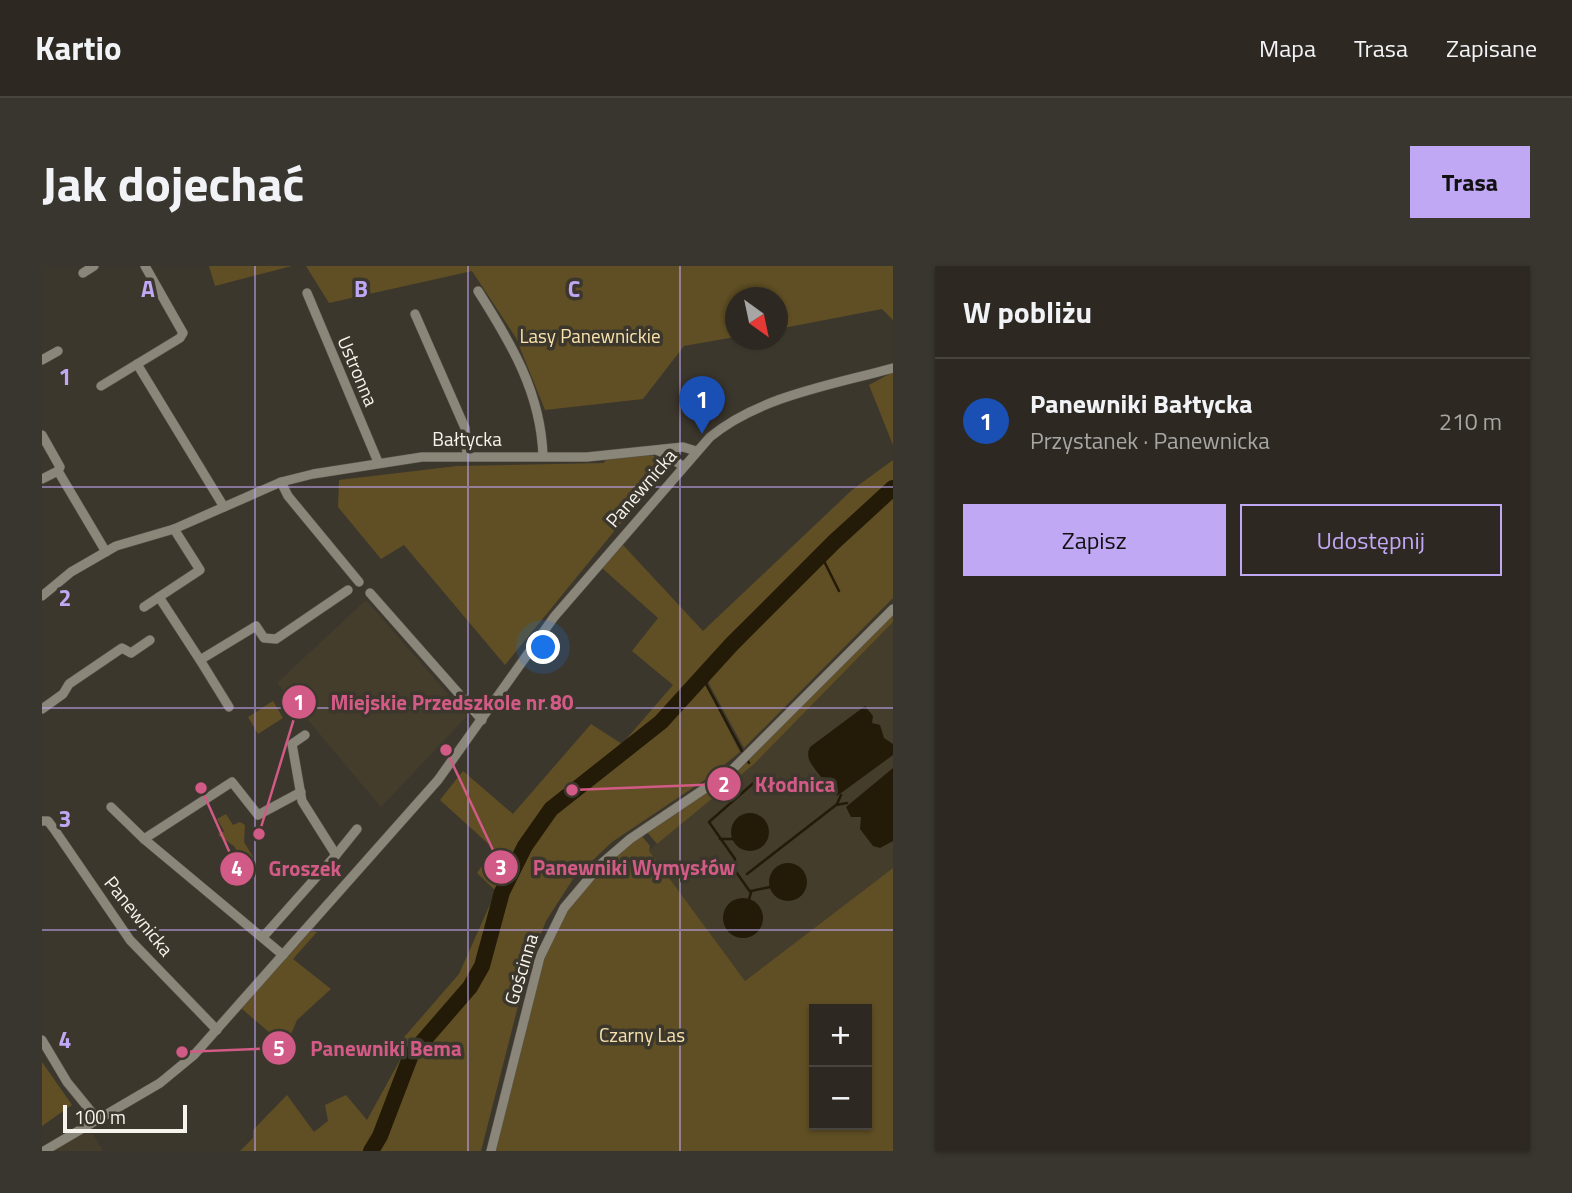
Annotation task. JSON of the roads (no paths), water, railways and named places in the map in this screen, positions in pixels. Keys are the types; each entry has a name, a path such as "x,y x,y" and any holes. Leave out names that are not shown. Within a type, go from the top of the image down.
{"street":[{"path":"83,273 94,266"},
{"path":"101,386 183,333 145,266"},
{"path":"478,291 511,342 532,391 538,409 543,456"},
{"name":"Ustronna","path":"307,293 378,462"},
{"path":"415,314 464,428 467,455"},
{"path":"42,360 58,351"},
{"path":"137,363 224,507"},
{"name":"Panewnicka","path":"44,1151 165,1079 216,1030 438,780 554,617 696,451 726,424 754,410 893,368"},
{"path":"42,435 60,467 58,471 106,552"},
{"name":"Bałtycka","path":"42,596 71,572 106,552 139,538 174,529 281,482 378,462 467,455 607,456 683,447 696,451"},
{"path":"656,450 683,466"},
{"path":"42,479 58,471"},
{"path":"281,482 288,496 359,582"},
{"path":"144,607 200,570 174,529"},
{"path":"200,660 256,626 264,638 271,641 276,639 348,590"},
{"path":"370,593 482,720"},
{"path":"159,597 229,707"},
{"name":"Gościnna","path":"491,1151 540,957 551,931 574,894 623,844 731,771 893,609"},
{"path":"42,709 63,694 69,684 122,649 131,653 150,640"},
{"path":"305,735 292,744 302,801 336,855"},
{"path":"144,839 232,782 258,815 301,792"},
{"path":"111,807 144,839 283,955"},
{"name":"Panewnicka","path":"42,821 48,821 54,829 130,940 216,1030"},
{"path":"263,937 358,829"},
{"path":"42,1040 68,1083 99,1120"}],"waterway":[{"path":"371,1151 380,1136 411,1055 470,987 482,966 502,892 525,846 551,809 661,722 731,645 834,542 893,488"},
{"path":"821,555 839,591"},
{"path":"705,673 706,684 742,751"},
{"path":"749,899 751,893 734,869 735,859 709,822 758,779 758,776"},
{"path":"837,804 841,795"},
{"path":"747,874 836,805 847,803"},
{"path":"720,839 733,839"},
{"path":"751,891 770,887"},
{"path":"439,1013 445,1015"}],"place":[{"name":"Panewniki Bałtycka","path":"702,434"},
{"name":"Panewniki Wymysłów","path":"446,750"},
{"name":"Groszek","path":"201,788"},
{"name":"Kłodnica","path":"572,790"},
{"name":"Miejskie Przedszkole nr 80","path":"259,834"},
{"name":"Panewniki Bema","path":"182,1052"}],"park label":[{"name":"Lasy Panewnickie","path":"590,336"},
{"name":"Czarny Las","path":"642,1035"}]}
